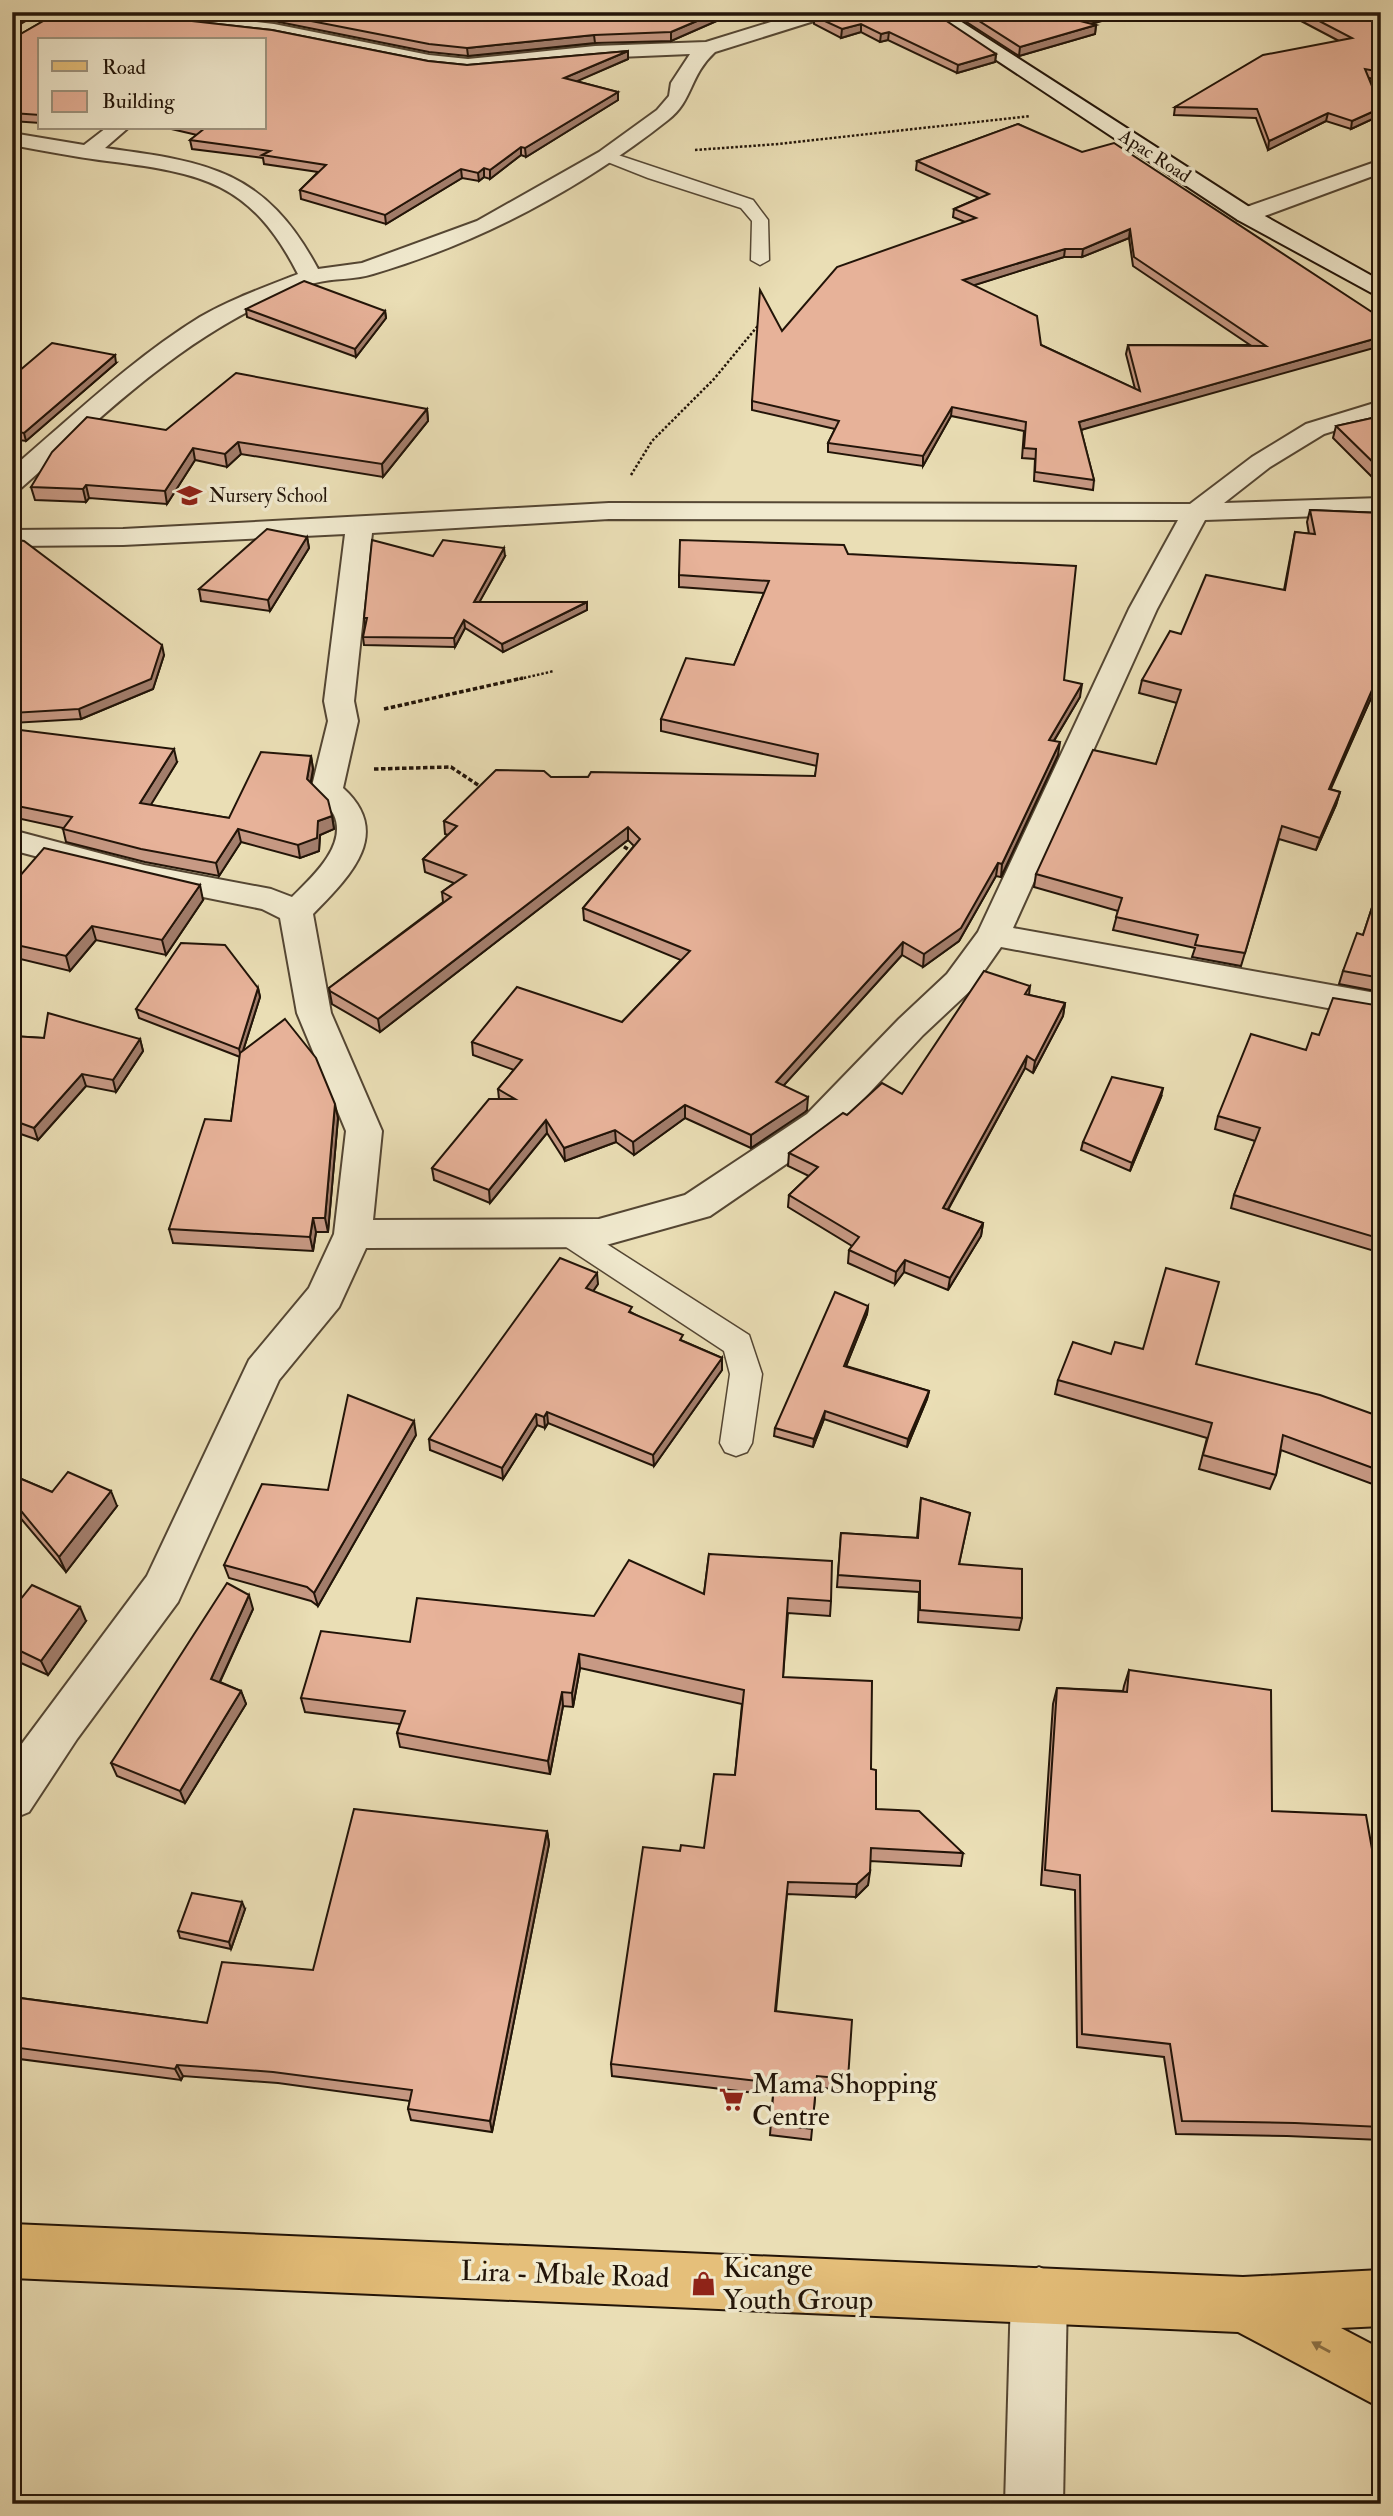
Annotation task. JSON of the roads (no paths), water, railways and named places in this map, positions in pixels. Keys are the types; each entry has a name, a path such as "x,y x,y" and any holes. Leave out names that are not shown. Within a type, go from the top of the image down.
{"main road":[{"name":"Lira - Mbale Road","path":"12,2251 1244,2305 1381,2298"},
{"path":"1244,2305 1381,2380"}],"street":[{"path":"114,12 274,30 429,61 468,65 595,52 708,48 823,12"},
{"name":"Apac Road","path":"933,12 1246,215 1381,290"},
{"path":"256,38 307,17"},
{"path":"12,482 136,374 209,322 256,298 311,277 366,269 485,226 612,158 664,114 678,97 681,83 694,62 708,48"},
{"path":"88,152 116,130"},
{"path":"12,139 202,170 241,189 290,240 311,277"},
{"path":"1246,215 1381,166"},
{"path":"353,1234 599,1233 697,1206 820,1123 911,1027 959,982 993,934 1143,608 1196,512 1261,462 1315,429 1381,408"},
{"path":"12,538 123,537 359,526 609,510 906,514 1196,512 1381,506"},
{"path":"296,912 345,856 351,820 344,807 327,790 343,721 339,701 359,526"},
{"path":"12,840 144,875 271,900 296,912"},
{"path":"12,1797 61,1724 163,1589 262,1371 325,1296 353,1234 364,1131 313,1013 296,912"},
{"path":"993,934 1381,1006"},
{"path":"1034,2504 1039,2295"}],"lane":[{"path":"612,158 654,175 747,204 760,220 760,260"},
{"path":"568,1233 738,1344 746,1374 736,1443"}],"place":[{"name":"Nursery School","path":"189,496"},
{"name":"Mama Shopping Centre","path":"732,2100"},
{"name":"Kicange Youth Group","path":"703,2284"}]}
